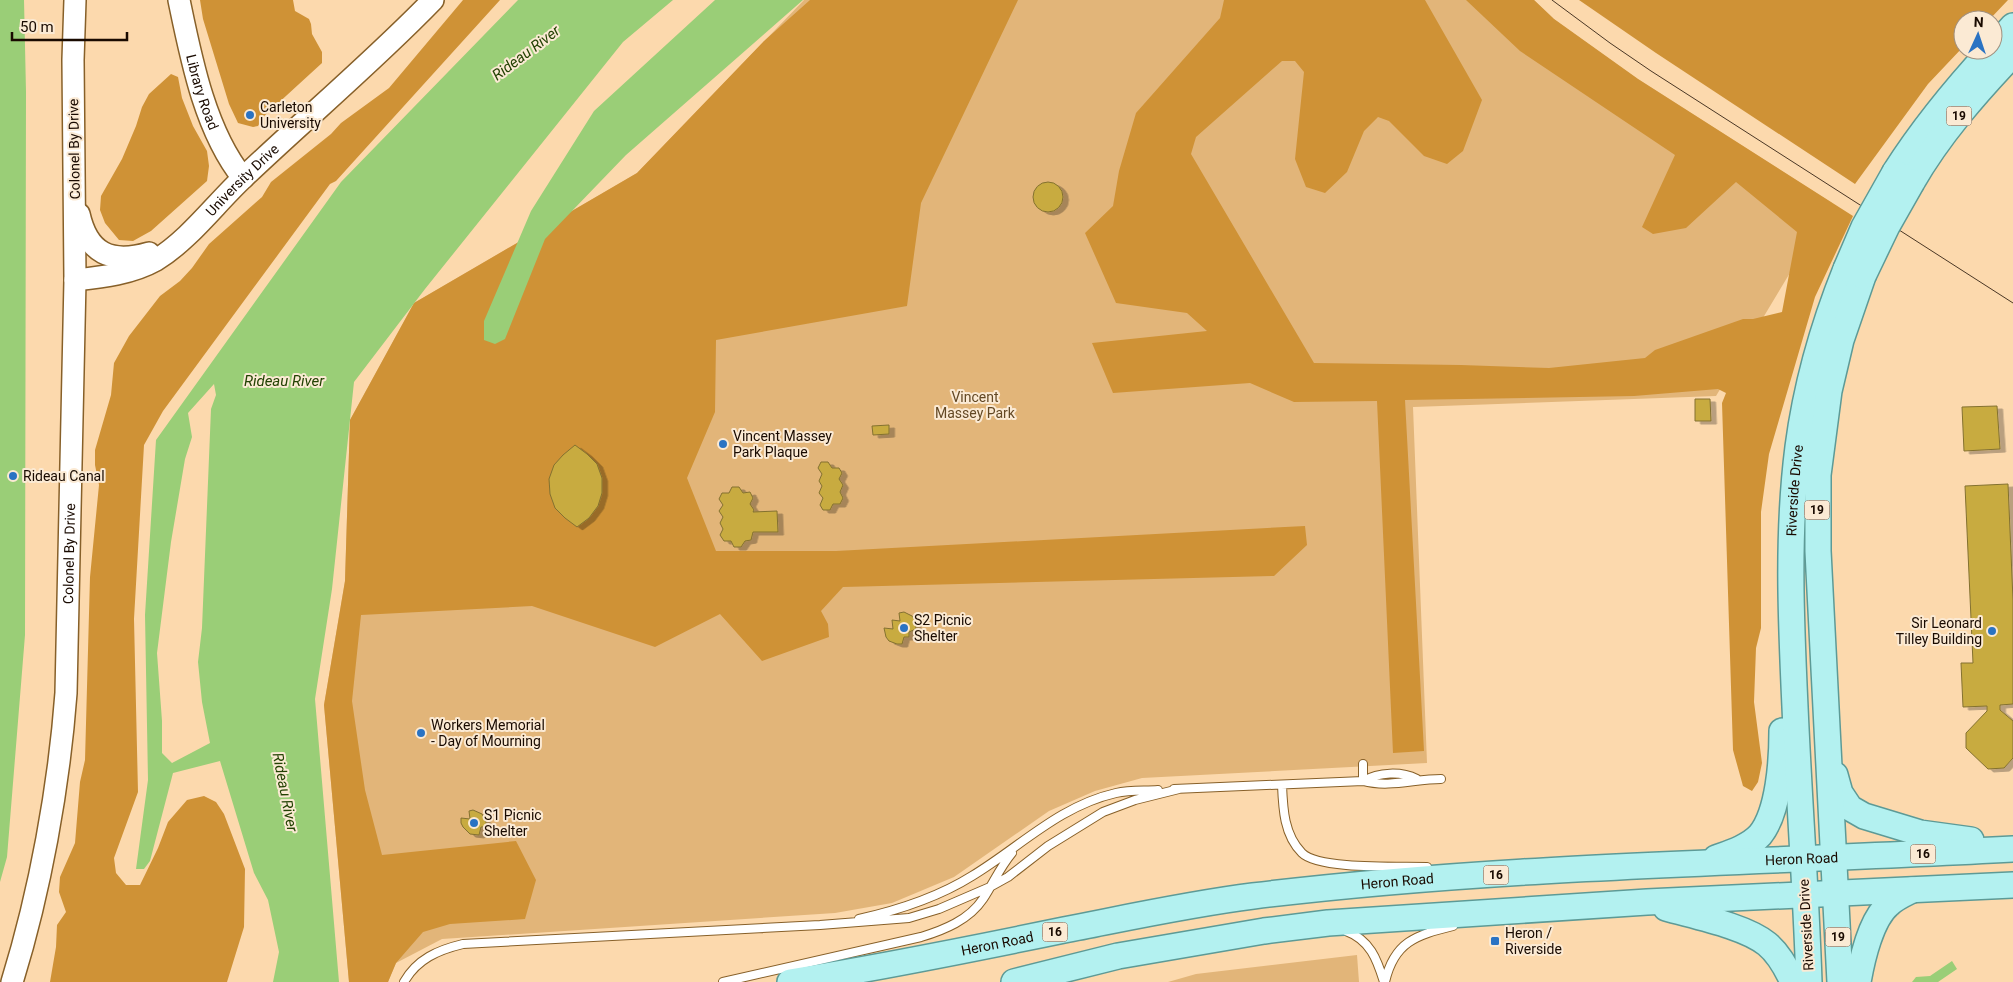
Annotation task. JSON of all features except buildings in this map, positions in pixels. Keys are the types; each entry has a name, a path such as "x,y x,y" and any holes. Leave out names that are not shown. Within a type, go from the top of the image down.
{"main road":[{"name":"Colonel By Drive","path":"12,982 25,938 42,857 62,741 66,693 75,280 73,69 75,0"},
{"name":"Library Road","path":"179,0 192,61 207,108 231,163 243,178"},
{"name":"University Drive","path":"75,280 115,274 143,266 164,255 243,178 433,0"},
{"name":"Riverside Drive","path":"2003,37 2013,26"},
{"name":"Riverside Drive","path":"1904,177 2013,54"},
{"name":"Riverside Drive","path":"1809,982 1792,624 1793,507 1798,446 1813,368 1830,310 1887,226 1904,177 1926,127 1982,60"},
{"path":"75,185 79,216 87,237 92,245 108,256 126,258 136,256 187,234"},
{"name":"Riverside Drive","path":"1840,982 1818,551 1818,475 1830,382 1841,340 1854,272"},
{"path":"1702,863 1737,851 1759,836 1769,817 1776,792 1782,755 1782,714 1792,624"},
{"path":"1829,750 1840,793 1850,808 1864,816 1920,833 2013,847"},
{"name":"Heron Road","path":"790,982 869,969 1144,914 1216,902 1350,885 1702,863 1802,860 2013,847"},
{"path":"1021,981 1118,956 1165,947 1328,923 1647,902 2013,885"},
{"path":"1858,982 1866,949 1877,917 1889,904 1913,889"},
{"path":"1647,902 1741,931 1767,944 1786,969 1793,982"}],"lane":[{"path":"1363,764 1363,781"},
{"path":"838,924 900,909 947,890 990,865 1054,819 1096,800 1125,792 1363,781 1374,784 1406,783 1417,779 1441,778"},
{"path":"1282,785 1286,826 1296,845 1308,857 1330,864 1436,868"},
{"path":"404,982 415,966 425,958 449,947 462,944 838,924 910,918 939,909 990,887 1008,877 1048,846 1090,819 1135,800 1179,789"},
{"path":"723,982 933,934 958,923 977,907 999,870 1020,843"},
{"path":"1456,868 1546,872"},
{"path":"1469,922 1516,910"},
{"path":"1328,923 1362,939 1375,954 1384,982"},
{"path":"1384,982 1390,964 1400,948 1417,936 1460,924"}],"green space":[{"name":"Vincent Massey Park","path":"804,0 1534,0 1554,19 1638,79 1832,203 1716,396 1413,407 1427,763 1142,778 1095,791 1049,811 954,877 892,903 835,913 442,939 396,963 388,982 349,982 324,705 345,581 350,420 414,303 637,173"},
{"path":"1357,955 1359,982 1168,982 1196,974"}],"shaded area":[{"path":"200,0 293,0 295,11 309,19 312,34 322,52 322,63 263,117 258,126 253,127 238,123 229,104 203,19"},
{"path":"463,0 500,0 336,181 330,184 163,411 144,445 134,619 138,792 114,858 116,873 126,885 140,885 168,822 187,800 204,796 216,802 224,814 245,869 244,927 227,982 50,982 56,947 57,925 66,912 59,892 60,877 75,843 80,782 85,760 90,577 99,485 95,465 95,450 111,395 114,363 129,336 160,296 180,281 209,244 262,197 271,182 331,134 341,123 389,88"},
{"path":"810,0 1018,0 921,203 907,306 716,340 715,412 687,478 716,551 836,551 1305,526 1307,545 1274,576 843,587 821,611 828,624 829,637 762,661 720,614 655,647 532,606 361,615 352,701 365,790 382,855 516,841 536,880 525,919 450,924 423,932 396,963 388,982 349,982 324,705 345,581 350,420 414,303 637,173 764,41"},
{"path":"1224,0 1425,0 1482,100 1463,151 1447,164 1424,156 1389,121 1378,117 1364,131 1347,172 1325,193 1306,187 1295,159 1304,72 1295,61 1282,61 1196,137 1191,154 1314,363 1549,368 1645,358 1655,350 1743,319 1753,319 1782,312 1797,232 1736,182 1686,228 1653,234 1642,227 1675,155 1520,51 1466,0 1534,0 1554,19 1638,79 1853,216 1815,297 1769,454 1761,512 1761,628 1756,648 1754,702 1762,763 1758,782 1752,791 1743,786 1733,750 1722,403 1726,393 1718,389 1634,396 1405,400 1424,751 1393,753 1377,401 1294,402 1250,383 1113,393 1092,343 1207,331 1187,313 1116,303 1085,233 1113,206 1119,171 1136,113 1220,18"},
{"path":"1579,0 2008,0 1998,10 1953,10 1953,58 1928,84 1855,184"},
{"path":"171,74 178,77 182,98 193,126 207,151 209,166 207,181 151,231 133,241 119,240 105,223 100,210 101,196 122,159 149,94"}],"water":[{"name":"Rideau Canal","path":"0,0 24,0 26,92 25,635 7,857 0,882"},
{"name":"Rideau River","path":"518,0 673,0 623,42 425,289 354,382 332,589 315,699 339,982 273,982 279,952 268,900 254,873 220,761 173,773 150,861 144,869 136,869 148,780 145,615 156,440 341,182","holes":["214,384 216,395 211,409 202,628 198,662 202,702 210,743 172,763 162,753 162,721 157,653 171,542 185,459 192,437 188,413"]},
{"path":"715,0 803,0 626,155 545,239 505,339 495,344 484,340 484,321 531,211 594,111"},
{"path":"1952,961 1957,969 1938,982 1912,982 1916,977 1930,976"}],"tram line":[{"path":"1552,0 1651,71 2013,303"}],"place":[{"name":"Carleton University","path":"250,115"},
{"name":"Vincent Massey Park Plaque","path":"723,444"},
{"name":"Rideau Canal","path":"13,476"},
{"name":"S2 Picnic Shelter","path":"904,628"},
{"name":"Sir Leonard Tilley Building","path":"1992,631"},
{"name":"Workers Memorial - Day of Mourning","path":"421,733"},
{"name":"S1 Picnic Shelter","path":"474,823"},
{"name":"Heron / Riverside","path":"1495,941"}]}
